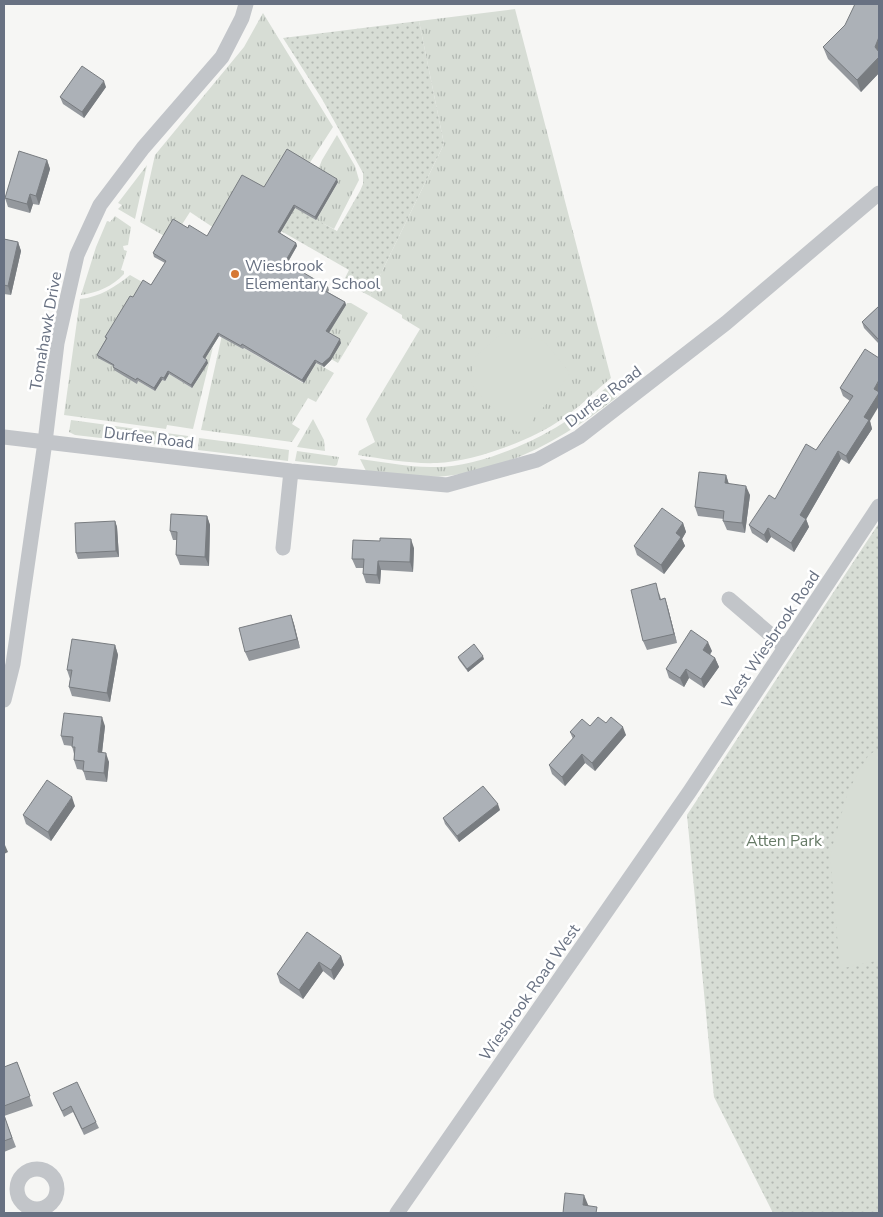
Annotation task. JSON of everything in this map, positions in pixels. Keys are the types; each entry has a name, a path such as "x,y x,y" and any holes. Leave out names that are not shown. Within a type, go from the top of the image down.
{"street":[{"name":"Tomahawk Drive","path":"4,700 13,664 58,343 77,255 100,205 143,148 222,57 244,11"},
{"name":"Durfee Road","path":"4,437 291,471 447,485 537,460 562,448 603,420 726,323 879,193"},
{"path":"282,548 291,471"},
{"name":"West Wiesbrook Road","path":"690,791 879,506"},
{"path":"729,599 785,647"},
{"name":"Wiesbrook Road West","path":"397,1213 690,791"}],"green space":[{"path":"515,9 611,378 575,409 550,427 519,442 485,454 452,462 437,463 398,461 358,455 359,451 375,442 366,419 420,329 402,318 402,315 370,296 444,144 419,21"},
{"path":"263,13 333,127 309,164 265,191 214,228 190,212 181,226 166,237 140,222 155,155 244,47"},
{"path":"419,21 444,144 370,296 343,282 349,270 281,231 295,208 337,231 363,184 363,173 322,99 283,38"},
{"path":"337,135 355,166 359,180 334,229 316,220 338,182 318,170"},
{"path":"147,165 135,219 118,209 122,205 118,203"},
{"path":"115,216 131,227 128,245 123,246 124,250 127,251 121,270 124,271 124,274 104,288 93,293 81,295 96,247 107,221 110,222"},
{"path":"130,275 144,283 138,381 155,391 162,380 165,381 169,374 192,388 208,363 204,360 213,347 193,429 167,425 166,429 64,415 80,299 107,291"},
{"path":"347,303 351,303 368,313 338,363 331,359 328,334"},
{"path":"502,333 544,341 570,373 553,397 534,417 531,426 524,431 517,432 510,426 507,418 485,402 470,381 475,357"},
{"path":"222,335 303,383 316,363 334,373 316,402 308,398 292,424 300,429 292,442 201,430"},
{"path":"613,382 617,397 598,411 558,438 515,459 492,467 446,476 416,476 366,471 360,459 408,466 437,467 470,463 488,458 506,452 555,428 575,415"},
{"path":"313,419 324,440 325,451 297,447"},
{"path":"71,420 188,436 187,448 75,435 69,432"},
{"path":"199,438 289,450 288,461 198,450"},
{"path":"297,451 339,457 335,466 295,461"},
{"name":"Atten Park","path":"879,523 879,1213 773,1213 714,1097 687,815"},
{"path":"879,748 879,960 840,969 830,855 848,791 868,756"}],"building":[{"path":"855,4 879,4 879,37 875,47 879,52 879,57 857,80 823,47 845,25"},
{"path":"82,66 104,81 82,112 60,97"},
{"name":"Wiesbrook Elementary School","path":"287,149 337,179 315,217 294,205 278,232 296,243 285,262 328,287 325,291 345,302 326,331 340,339 330,357 322,364 315,360 302,380 242,344 241,346 218,333 203,357 207,360 191,385 168,371 164,378 161,377 154,388 113,367 114,365 97,355 107,338 105,337 130,296 133,297 143,280 151,285 166,261 153,253 173,219 188,228 189,225 207,236 242,175 264,187"},
{"path":"19,151 47,160 36,196 30,194 27,204 5,198"},
{"path":"4,239 18,242 8,286 4,285"},
{"path":"879,306 879,340 862,322"},
{"path":"865,349 879,358 879,380 874,389 879,393 864,417 869,420 846,456 838,451 800,515 806,519 791,543 768,528 764,535 749,525 769,495 775,499 806,444 816,450 853,396 840,388"},
{"path":"699,472 726,475 725,483 746,486 742,523 723,521 724,511 695,507"},
{"path":"662,508 683,523 676,533 681,537 661,565 634,546"},
{"path":"171,514 207,516 205,557 176,555 177,532 170,531"},
{"path":"115,521 116,551 76,553 75,523"},
{"path":"380,538 411,539 410,562 378,561 377,575 363,574 364,559 352,559 353,540 380,541"},
{"path":"656,583 660,600 665,598 674,634 643,641 631,590"},
{"path":"291,615 297,639 245,652 239,628"},
{"path":"691,630 708,642 703,650 715,658 701,679 686,669 680,678 666,669"},
{"path":"72,639 115,645 107,693 69,687 72,670 67,670"},
{"path":"474,644 483,656 467,669 458,657"},
{"path":"64,713 102,717 98,752 106,753 104,773 83,771 84,761 74,760 75,747 72,747 73,737 61,736"},
{"path":"598,717 606,723 611,717 623,727 592,763 582,754 562,777 549,765 575,736 570,732 582,719 590,726"},
{"path":"47,780 72,797 48,832 23,815"},
{"path":"483,786 498,804 457,836 443,818"},
{"path":"307,932 341,956 331,970 319,962 299,990 277,974"},
{"path":"17,1062 30,1096 4,1106 4,1067"},
{"path":"77,1082 96,1122 82,1129 71,1106 62,1111 53,1093"},
{"path":"4,1115 12,1138 4,1141"},
{"path":"565,1193 584,1195 583,1205 597,1207 596,1213 563,1213"}],"place":[{"name":"Wiesbrook Elementary School","path":"235,274"}]}
